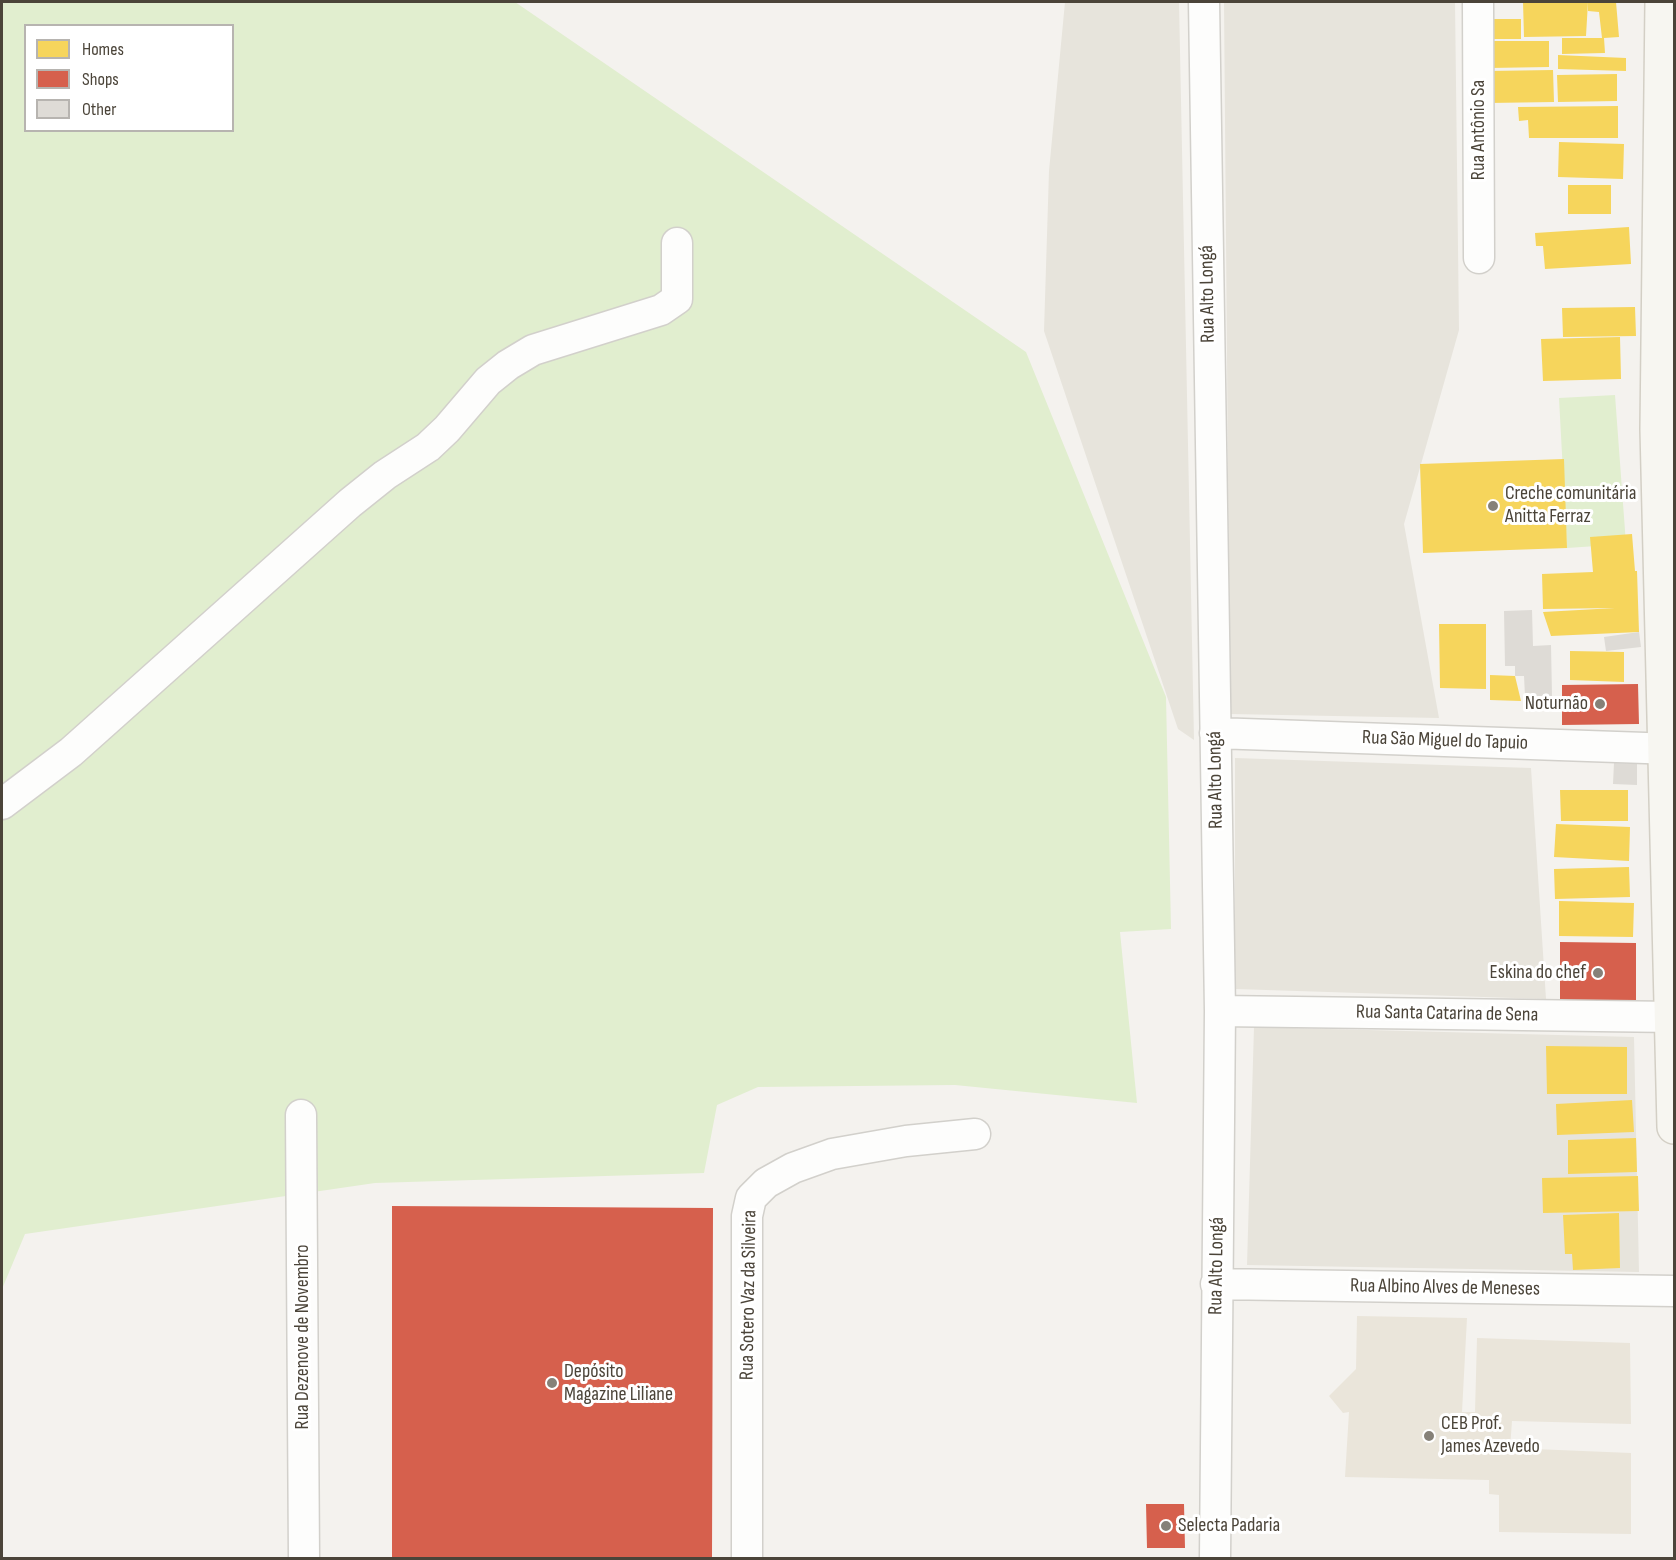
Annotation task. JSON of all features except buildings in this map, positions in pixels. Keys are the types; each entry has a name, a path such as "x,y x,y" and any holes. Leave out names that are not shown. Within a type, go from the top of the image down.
{"street":[{"name":"Rua Alto Longá","path":"1204,2 1220,1011 1215,1558"},
{"name":"Rua Antônio Sa","path":"1478,2 1479,258"},
{"path":"1662,2 1674,1127"},
{"path":"2,804 71,752 350,503 385,475 428,447 447,429 488,381 508,365 533,350 661,310 677,299 677,243"},
{"name":"Rua São Miguel do Tapuio","path":"1215,733 1670,749"},
{"name":"Rua Santa Catarina de Sena","path":"1220,1011 1674,1017"},
{"name":"Rua Dezenove de Novembro","path":"301,1114 304,1558"},
{"name":"Rua Sotero Vaz da Silveira","path":"747,1558 747,1216 751,1198 766,1183 793,1168 832,1154 906,1141 975,1134"},
{"name":"Rua Albino Alves de Meneses","path":"1216,1284 1674,1292"}],"shaded area":[{"path":"1065,2 1179,2 1194,740 1178,729 1044,331 1049,171"},
{"path":"1224,2 1455,2 1459,330 1404,524 1439,718 1230,714"},
{"path":"1235,758 1531,768 1546,999 1235,989"},
{"path":"1254,1027 1634,1037 1639,1272 1247,1265"},
{"name":"CEB Prof. James Azevedo","path":"1357,1316 1467,1318 1462,1412 1475,1412 1477,1338 1630,1343 1631,1424 1512,1421 1510,1448 1631,1453 1631,1534 1499,1532 1499,1495 1489,1494 1489,1480 1345,1477 1349,1412 1343,1413 1329,1396 1356,1369"}],"green space":[{"path":"2,2 515,2 1026,352 1166,697 1171,929 1120,932 1137,1103 955,1085 758,1087 717,1105 704,1173 375,1183 25,1234 2,1289"},
{"path":"1615,395 1626,544 1567,548 1559,398"}],"place":[{"name":"Creche comunitária Anitta Ferraz","path":"1493,506"},
{"name":"Noturnão","path":"1600,704"},
{"name":"Eskina do chef","path":"1598,973"},
{"name":"Depósito Magazine Liliane","path":"552,1383"},
{"name":"CEB Prof. James Azevedo","path":"1429,1436"},
{"name":"Selecta Padaria","path":"1166,1526"}]}
